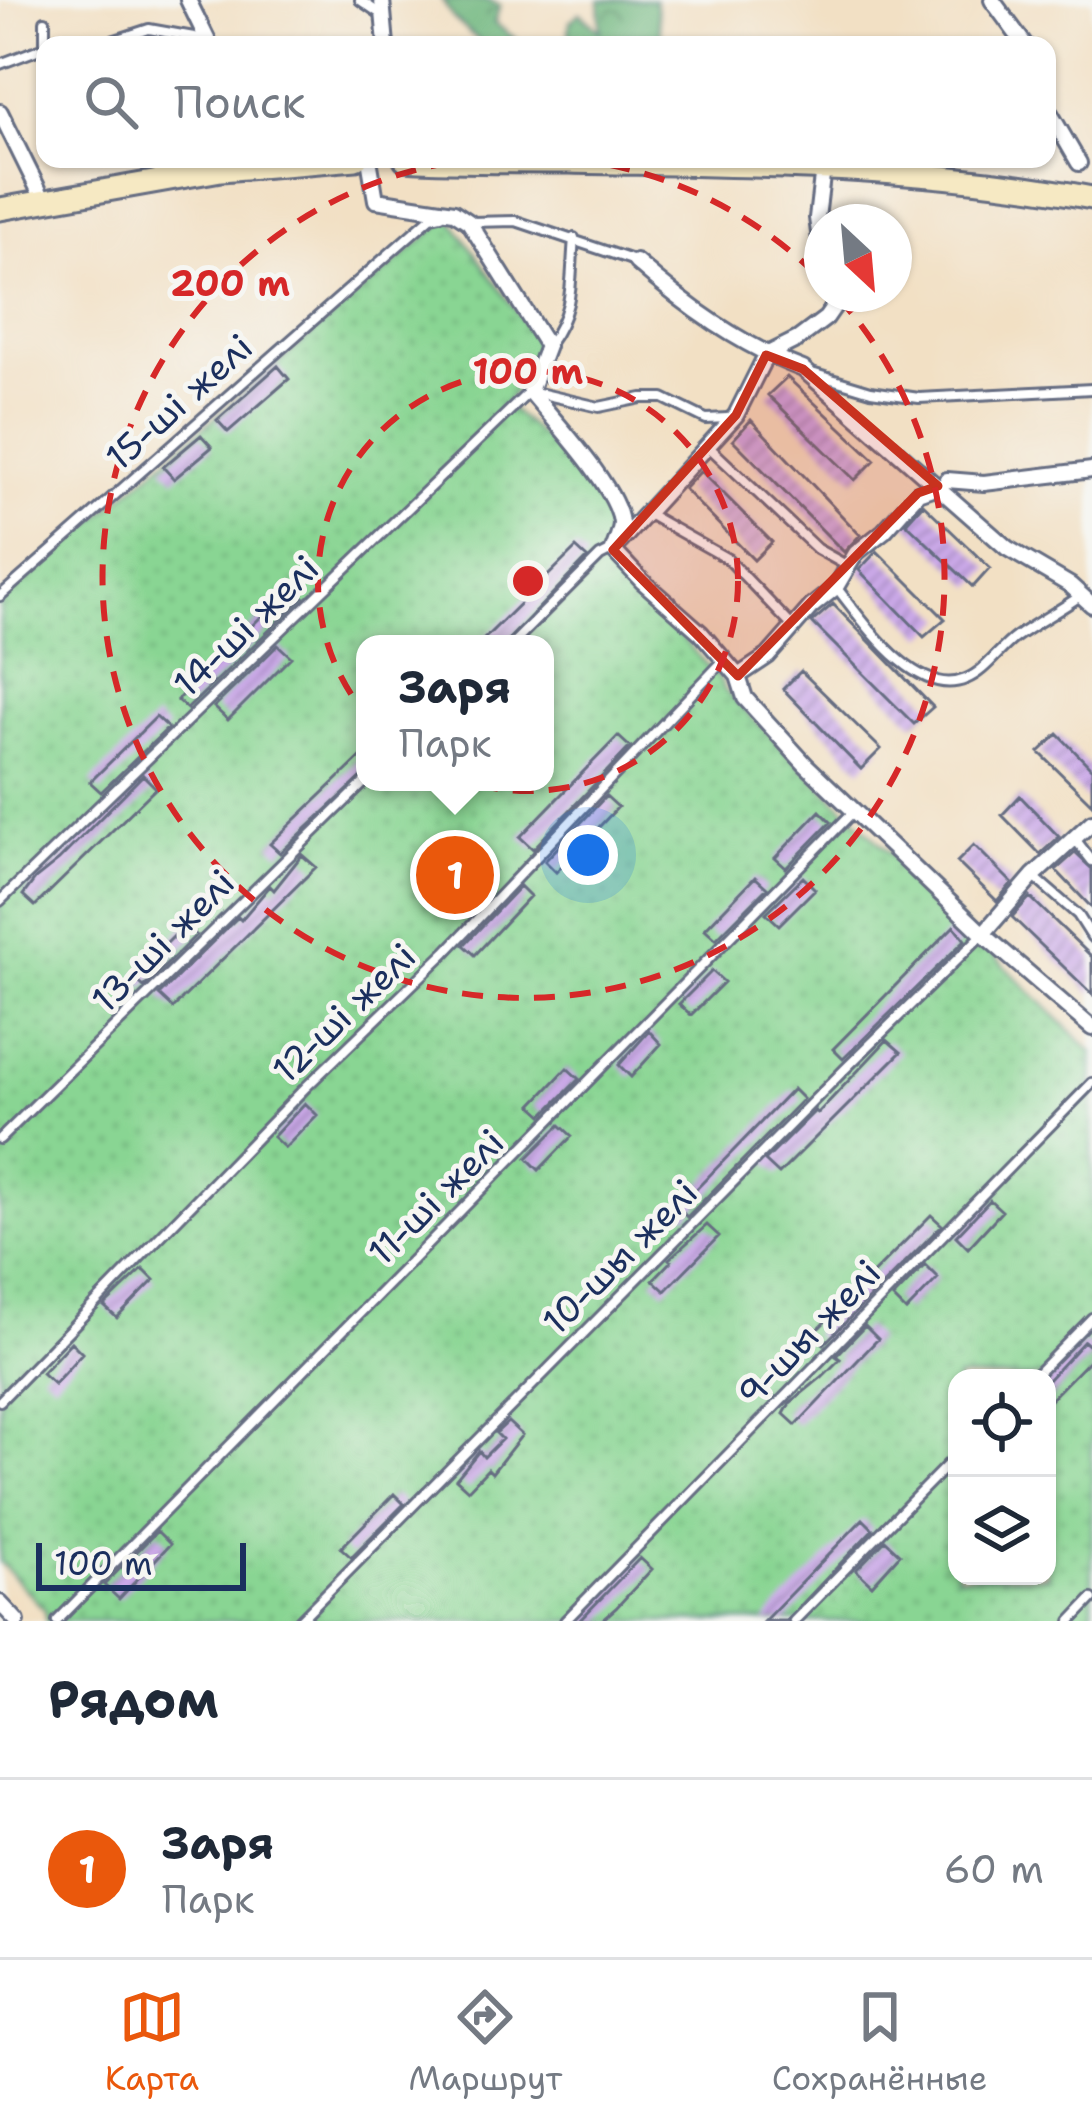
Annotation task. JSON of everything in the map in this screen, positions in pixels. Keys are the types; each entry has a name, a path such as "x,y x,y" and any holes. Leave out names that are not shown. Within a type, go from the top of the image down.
{"street":[{"path":"188,0 205,36"},
{"path":"992,0 1018,36"},
{"path":"0,112 44,201"},
{"path":"1056,124 1079,164"},
{"path":"0,209 233,168"},
{"path":"371,168 376,200 454,212 469,222 547,346 530,392 588,463 616,507 622,526 613,550"},
{"path":"819,204 823,168"},
{"path":"836,168 940,176 1092,199"},
{"path":"636,262 690,310 766,355 803,369 942,483 1007,548 1087,600"},
{"path":"613,550 736,415 766,355 798,339 830,312"},
{"path":"738,676 768,656 836,587 846,565 918,493 942,483 984,483 1092,470"},
{"path":"613,550 701,633 738,676 745,698 853,812 1092,1028"},
{"path":"983,934 1033,876 1092,822"},
{"path":"0,1603 17,1621"}],"lane":[{"path":"360,0 383,8"},
{"path":"45,21 45,36"},
{"path":"127,36 148,29 180,36"},
{"path":"0,64 36,50"},
{"name":"15-ші желі","path":"0,596 431,217 454,212"},
{"path":"469,222 516,221 636,262"},
{"path":"547,346 565,322 570,306 574,238"},
{"path":"803,369 872,391 919,398 1092,389"},
{"path":"530,392 599,407 663,398 706,418 736,415"},
{"name":"14-ші желі","path":"0,901 530,392"},
{"path":"709,447 818,549 846,565"},
{"path":"647,514 728,559 794,627"},
{"path":"521,635 600,556 613,550"},
{"path":"836,587 868,630 892,652 918,673 940,682 965,680 1021,633 1087,600"},
{"name":"12-ші желі","path":"0,1401 306,1087 446,952 723,661"},
{"name":"13-ші желі","path":"0,1139 356,791"},
{"name":"11-ші желі","path":"57,1621 853,812"},
{"path":"1076,839 1092,861"},
{"path":"1033,876 1078,915 1092,937"},
{"name":"10-шы желі","path":"298,1621 983,934"},
{"name":"9-шы желі","path":"565,1621 1092,1083"},
{"path":"1042,1369 1092,1318"},
{"path":"794,1621 948,1464"},
{"path":"1070,1621 1092,1599"}],"highlighted area":[{"path":"766,355 803,369 938,486 918,493 738,676 613,550 736,415"}],"green space":[{"path":"442,0 484,0 500,5 494,23 512,36 474,36 453,18"},
{"path":"599,0 655,0 661,36 572,36 570,21 580,13 601,31"},
{"path":"449,217 535,338 540,362 505,403 596,489 615,525 603,551 725,691 1092,1052 1092,1621 47,1621 45,1610 0,1562 0,602"}],"building":[{"path":"278,366 289,379 228,432 217,420"},
{"path":"787,377 875,460 855,480 768,395"},
{"path":"751,420 860,535 844,552 733,440"},
{"path":"201,435 212,447 174,479 163,467"},
{"path":"701,471 772,542 754,560 684,489"},
{"path":"923,504 990,568 973,587 906,523"},
{"path":"576,548 587,558 513,635 488,635"},
{"path":"877,551 945,619 924,637 859,570"},
{"path":"292,586 304,597 187,709 177,700"},
{"path":"833,604 933,707 914,724 812,622"},
{"path":"278,645 291,657 228,720 214,707"},
{"path":"801,671 881,749 861,769 783,689"},
{"path":"156,717 168,728 101,792 90,782"},
{"path":"1058,734 1092,769 1092,804 1039,752"},
{"path":"618,736 630,747 533,849 520,837"},
{"path":"356,762 356,782 280,853 270,844"},
{"path":"143,775 156,788 35,906 23,895 35,879"},
{"path":"606,796 618,807 556,872 545,861"},
{"path":"1020,796 1059,837 1040,854 1002,815"},
{"path":"820,811 831,822 786,868 775,858"},
{"path":"974,845 1012,883 997,901 957,862"},
{"path":"1075,853 1092,869 1092,908 1056,870"},
{"path":"302,855 316,867 173,1008 159,995 238,917 241,920 270,886 274,890"},
{"path":"755,877 767,888 716,939 705,929"},
{"path":"803,877 815,889 779,925 766,913"},
{"path":"520,886 530,896 475,955 464,945"},
{"path":"1030,897 1092,957 1092,994 1012,917"},
{"path":"185,925 196,935 144,987 133,977"},
{"path":"954,926 965,940 843,1059 833,1049"},
{"path":"712,971 724,982 691,1015 679,1004"},
{"path":"649,1031 661,1044 631,1077 619,1065"},
{"path":"887,1040 901,1052 779,1174 765,1161"},
{"path":"567,1068 579,1079 543,1115 532,1105"},
{"path":"793,1089 803,1099 687,1217 678,1208"},
{"path":"305,1103 317,1115 285,1148 273,1137"},
{"path":"560,1125 572,1136 539,1170 527,1158"},
{"path":"990,1200 1002,1211 968,1248 956,1236"},
{"path":"931,1215 942,1225 824,1344 813,1334"},
{"path":"707,1225 719,1236 665,1291 653,1280"},
{"path":"925,1265 938,1278 906,1311 893,1298"},
{"path":"143,1269 154,1280 117,1318 104,1306"},
{"path":"865,1326 878,1339 796,1425 784,1414 790,1403 840,1359 836,1356"},
{"path":"1084,1341 1092,1348 1092,1357 1056,1394 1056,1371"},
{"path":"71,1342 82,1353 54,1384 42,1373"},
{"path":"508,1422 522,1435 492,1473 488,1469 468,1490 456,1479 479,1451 484,1457 502,1439 496,1433"},
{"path":"394,1494 404,1504 351,1557 341,1548"},
{"path":"863,1519 873,1529 786,1621 764,1621"},
{"path":"157,1531 170,1544 119,1599 104,1585"},
{"path":"885,1540 900,1554 872,1585 856,1570"},
{"path":"640,1558 652,1569 616,1608 601,1621 579,1621"}],"place":[{"name":"Заря","path":"455,875"}]}
